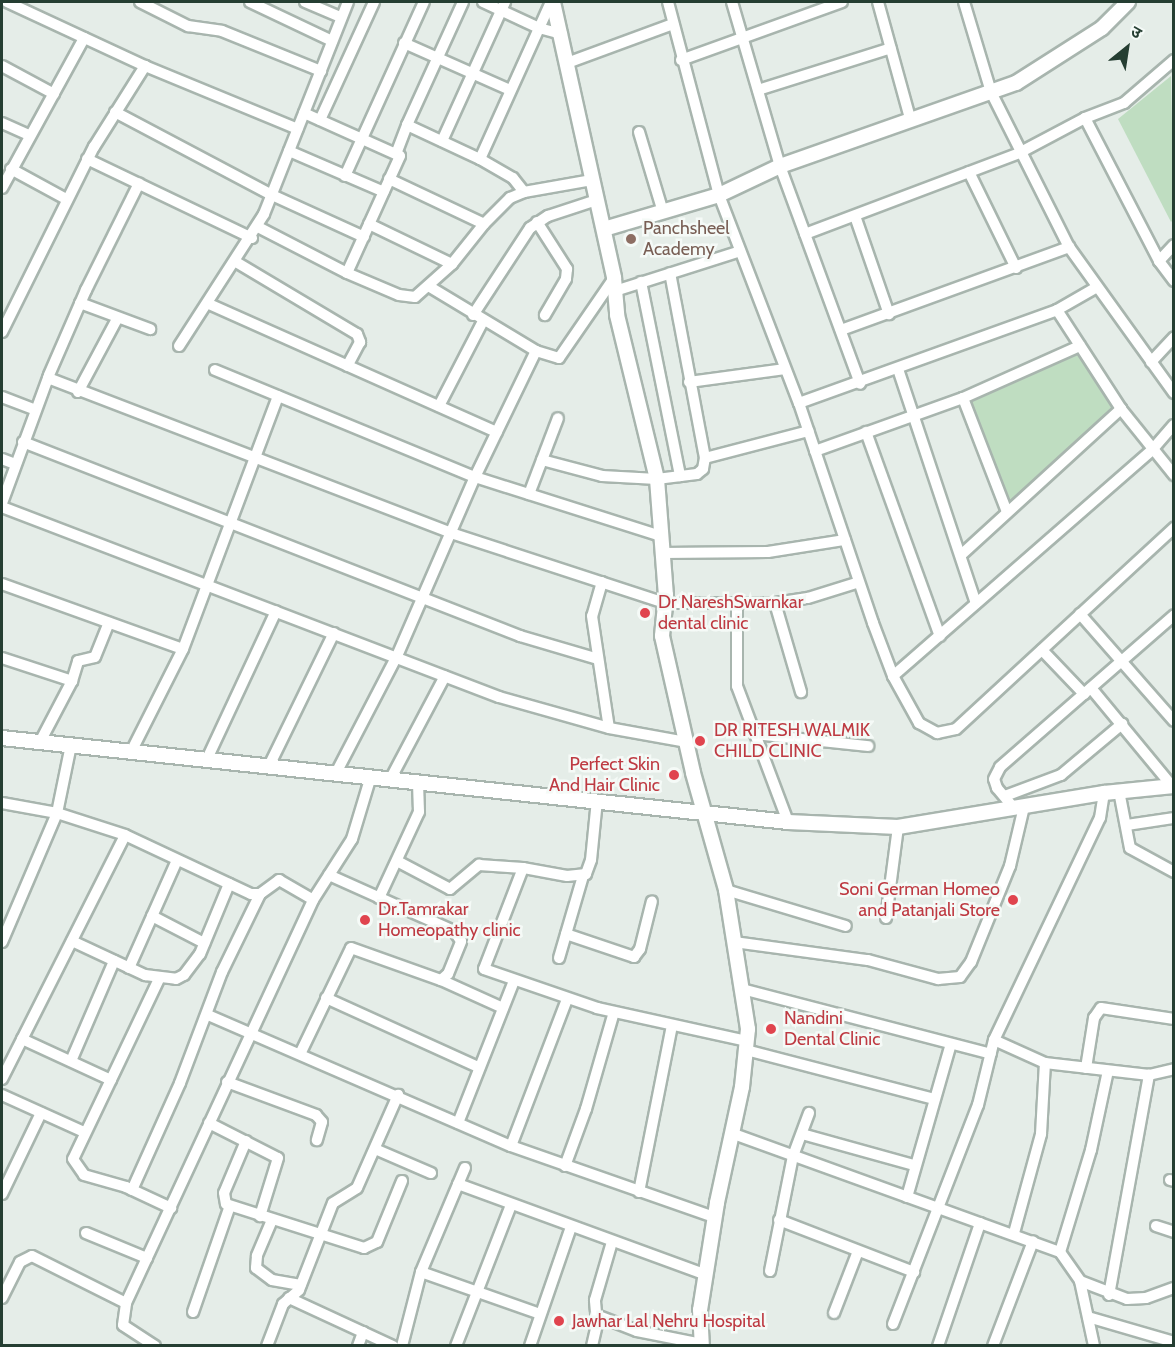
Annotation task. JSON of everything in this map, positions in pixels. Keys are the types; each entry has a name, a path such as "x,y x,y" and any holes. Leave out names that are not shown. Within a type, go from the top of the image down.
{"street":[{"path":"7,2 145,66 298,129"},
{"path":"140,2 188,26 222,31 321,70"},
{"path":"250,2 332,41"},
{"path":"305,2 341,17"},
{"path":"179,346 258,227 348,2"},
{"path":"320,120 374,2"},
{"path":"345,176 424,2"},
{"path":"396,154 463,2"},
{"path":"483,2 503,6 539,28 562,34"},
{"path":"480,159 552,2"},
{"path":"552,2 562,34 604,229 615,284 617,315 657,479 665,603 662,636 686,742 726,890 742,988 747,1046 714,1217 700,1310 702,1345 637,1331 596,1315"},
{"path":"668,2 681,60 719,195 799,403 859,582 894,676 919,723 946,733 956,729 1173,528"},
{"path":"732,2 780,166 860,384"},
{"path":"681,60 743,38 820,5 842,2"},
{"path":"878,2 910,118"},
{"path":"964,2 991,92 1019,153 1069,247 1173,393"},
{"path":"604,229 719,195 780,166 910,118 1016,83 1102,28 1128,2"},
{"path":"442,141 503,6"},
{"path":"567,63 673,24"},
{"path":"2,186 84,39"},
{"path":"404,43 510,90"},
{"path":"758,90 891,48"},
{"path":"805,234 1019,153 1085,118 1124,103 1173,61"},
{"path":"2,66 54,94"},
{"path":"2,332 87,159 145,66"},
{"path":"115,112 272,195 364,237"},
{"path":"304,113 400,156 347,273"},
{"path":"1085,118 1159,261 1173,281"},
{"path":"2,123 29,135"},
{"path":"407,125 480,159 513,178 524,192"},
{"path":"639,132 663,212"},
{"path":"289,151 384,192"},
{"path":"87,159 252,238"},
{"path":"11,169 66,199"},
{"path":"969,172 1016,268"},
{"path":"389,179 484,224"},
{"path":"258,227 347,273 409,297 430,287 484,224 510,198 524,192 592,180"},
{"path":"2,503 49,374 80,303 139,183"},
{"path":"439,406 478,318 520,238 537,222 597,200"},
{"path":"855,216 889,314"},
{"path":"537,222 567,269 566,279 545,315"},
{"path":"369,224 452,264"},
{"path":"1159,261 1173,245"},
{"path":"842,330 1069,247"},
{"path":"430,287 443,298 536,351 559,358 615,284 641,282 740,251"},
{"path":"236,262 359,337 359,346 349,367"},
{"path":"542,460 602,476 657,479 701,472 705,458 670,273"},
{"path":"641,282 680,476"},
{"path":"799,403 860,384 1056,310 1097,287"},
{"path":"80,303 117,319 150,329"},
{"path":"209,304 497,432"},
{"path":"1056,310 1121,409 1173,475"},
{"path":"79,389 117,319"},
{"path":"1151,362 1173,337"},
{"path":"815,451 913,413 963,398 1080,346"},
{"path":"336,773 397,656 475,477 536,351"},
{"path":"689,382 785,369"},
{"path":"898,369 976,603"},
{"path":"216,370 475,477 661,536"},
{"path":"49,374 79,389 258,456 451,533 665,603 775,603 808,598 859,582"},
{"path":"131,752 183,649 279,396"},
{"path":"2,397 36,411"},
{"path":"963,398 1008,512"},
{"path":"961,555 1121,409"},
{"path":"529,494 558,418"},
{"path":"894,676 1152,450 1173,425"},
{"path":"705,458 808,431"},
{"path":"866,432 940,636"},
{"path":"23,442 520,636 598,659"},
{"path":"2,459 15,464"},
{"path":"2,507 397,656 498,697 609,728 686,742"},
{"path":"662,553 768,552 845,540"},
{"path":"602,582 592,616 609,728"},
{"path":"2,584 183,649"},
{"path":"775,603 801,692"},
{"path":"737,604 737,686 788,822"},
{"path":"207,759 276,611"},
{"path":"1080,614 1172,718"},
{"path":"1014,803 997,788 996,773 1173,615"},
{"path":"40,742 72,681 78,661 97,655 109,623"},
{"path":"269,766 334,633"},
{"path":"1042,650 1122,724 1173,786"},
{"path":"2,658 72,681"},
{"path":"391,778 445,676"},
{"path":"1014,803 1061,775 1122,724"},
{"path":"755,734 868,746"},
{"path":"2,738 706,811 788,822 898,826 1014,803 1173,786"},
{"path":"3,936 57,813 71,745"},
{"path":"155,1346 123,1324 126,1303 171,1208 249,1031 313,900 352,839 371,776"},
{"path":"380,898 419,812 418,781"},
{"path":"1119,791 1134,852 1172,870"},
{"path":"893,1324 940,1210 978,1105 994,1040 1100,818 1104,793"},
{"path":"559,958 583,876 591,860 597,800"},
{"path":"2,803 57,813 126,835 229,884 260,894"},
{"path":"734,942 868,960 938,979 960,977 971,962 1010,866 1014,803"},
{"path":"1127,825 1173,818"},
{"path":"886,918 898,826"},
{"path":"2,1079 126,835"},
{"path":"129,968 177,860"},
{"path":"397,861 450,889 479,865 583,876"},
{"path":"523,868 483,965 490,973 567,999 747,1046 934,1099"},
{"path":"329,875 460,935 461,941 448,974 441,980"},
{"path":"132,1190 208,1015 222,972 260,894 279,880 313,900"},
{"path":"72,941 129,968 159,979 184,975 204,943 229,884"},
{"path":"726,890 846,926"},
{"path":"566,933 634,957 640,949 652,901"},
{"path":"152,916 204,943"},
{"path":"301,1052 350,949 356,946 503,1008"},
{"path":"70,1061 114,961"},
{"path":"159,979 74,1152 77,1170 132,1190 171,1208"},
{"path":"458,1123 478,1067 514,981"},
{"path":"742,988 991,1054"},
{"path":"326,998 478,1067"},
{"path":"511,1146 567,999"},
{"path":"1086,1068 1094,1018 1101,1008 1173,1019"},
{"path":"565,1166 586,1109 614,1012"},
{"path":"208,1015 301,1052 511,1146 714,1217"},
{"path":"639,1192 672,1026"},
{"path":"22,1039 111,1080"},
{"path":"994,1040 1045,1063 1149,1075 1173,1069"},
{"path":"907,1197 914,1165 951,1044"},
{"path":"1014,1233 1041,1134 1045,1063"},
{"path":"1060,1252 1091,1150 1108,1071"},
{"path":"1109,1295 1149,1075"},
{"path":"227,1082 316,1115 322,1122 317,1140"},
{"path":"2,1095 84,1132"},
{"path":"267,1346 283,1304 301,1285 333,1203 355,1192 398,1095"},
{"path":"2,1194 41,1113"},
{"path":"770,1271 793,1156 809,1113"},
{"path":"209,1123 279,1160 260,1216"},
{"path":"732,1133 940,1210 1014,1233 1060,1252 1080,1281 1092,1345"},
{"path":"802,1134 914,1165"},
{"path":"246,1142 224,1193 224,1202 320,1236 364,1248 373,1245 402,1181"},
{"path":"375,1149 431,1173"},
{"path":"402,1346 421,1272 465,1168"},
{"path":"458,1184 706,1275"},
{"path":"456,1346 511,1205"},
{"path":"193,1312 230,1206"},
{"path":"272,1220 256,1268 272,1280 301,1285"},
{"path":"779,1220 914,1272"},
{"path":"938,1346 980,1223"},
{"path":"1156,1226 1173,1232"},
{"path":"530,1346 571,1227"},
{"path":"86,1233 147,1258"},
{"path":"993,1346 1032,1241"},
{"path":"592,1346 596,1315 595,1300 612,1242"},
{"path":"834,1313 858,1251"},
{"path":"2,1298 20,1262 32,1256 126,1303"},
{"path":"421,1272 540,1314"},
{"path":"1080,1281 1109,1295 1138,1300 1173,1288"},
{"path":"289,1298 393,1346"},
{"path":"1088,1317 1172,1341"},
{"path":"358,1346 363,1332"}],"green space":[{"path":"1171,76 1174,219 1171,222 1118,119"},
{"path":"1080,346 1121,409 1007,512 963,398"}],"place":[{"name":"Panchsheel Academy","path":"631,239"},
{"name":"Dr NareshSwarnkar dental clinic","path":"645,613"},
{"name":"DR RITESH WALMIK CHILD CLINIC","path":"700,741"},
{"name":"Perfect Skin And Hair Clinic","path":"674,775"},
{"name":"Soni German Homeo and Patanjali Store","path":"1013,900"},
{"name":"Dr.Tamrakar Homeopathy clinic","path":"365,920"},
{"name":"Nandini Dental Clinic","path":"771,1029"},
{"name":"Jawhar Lal Nehru Hospital","path":"559,1321"}]}
